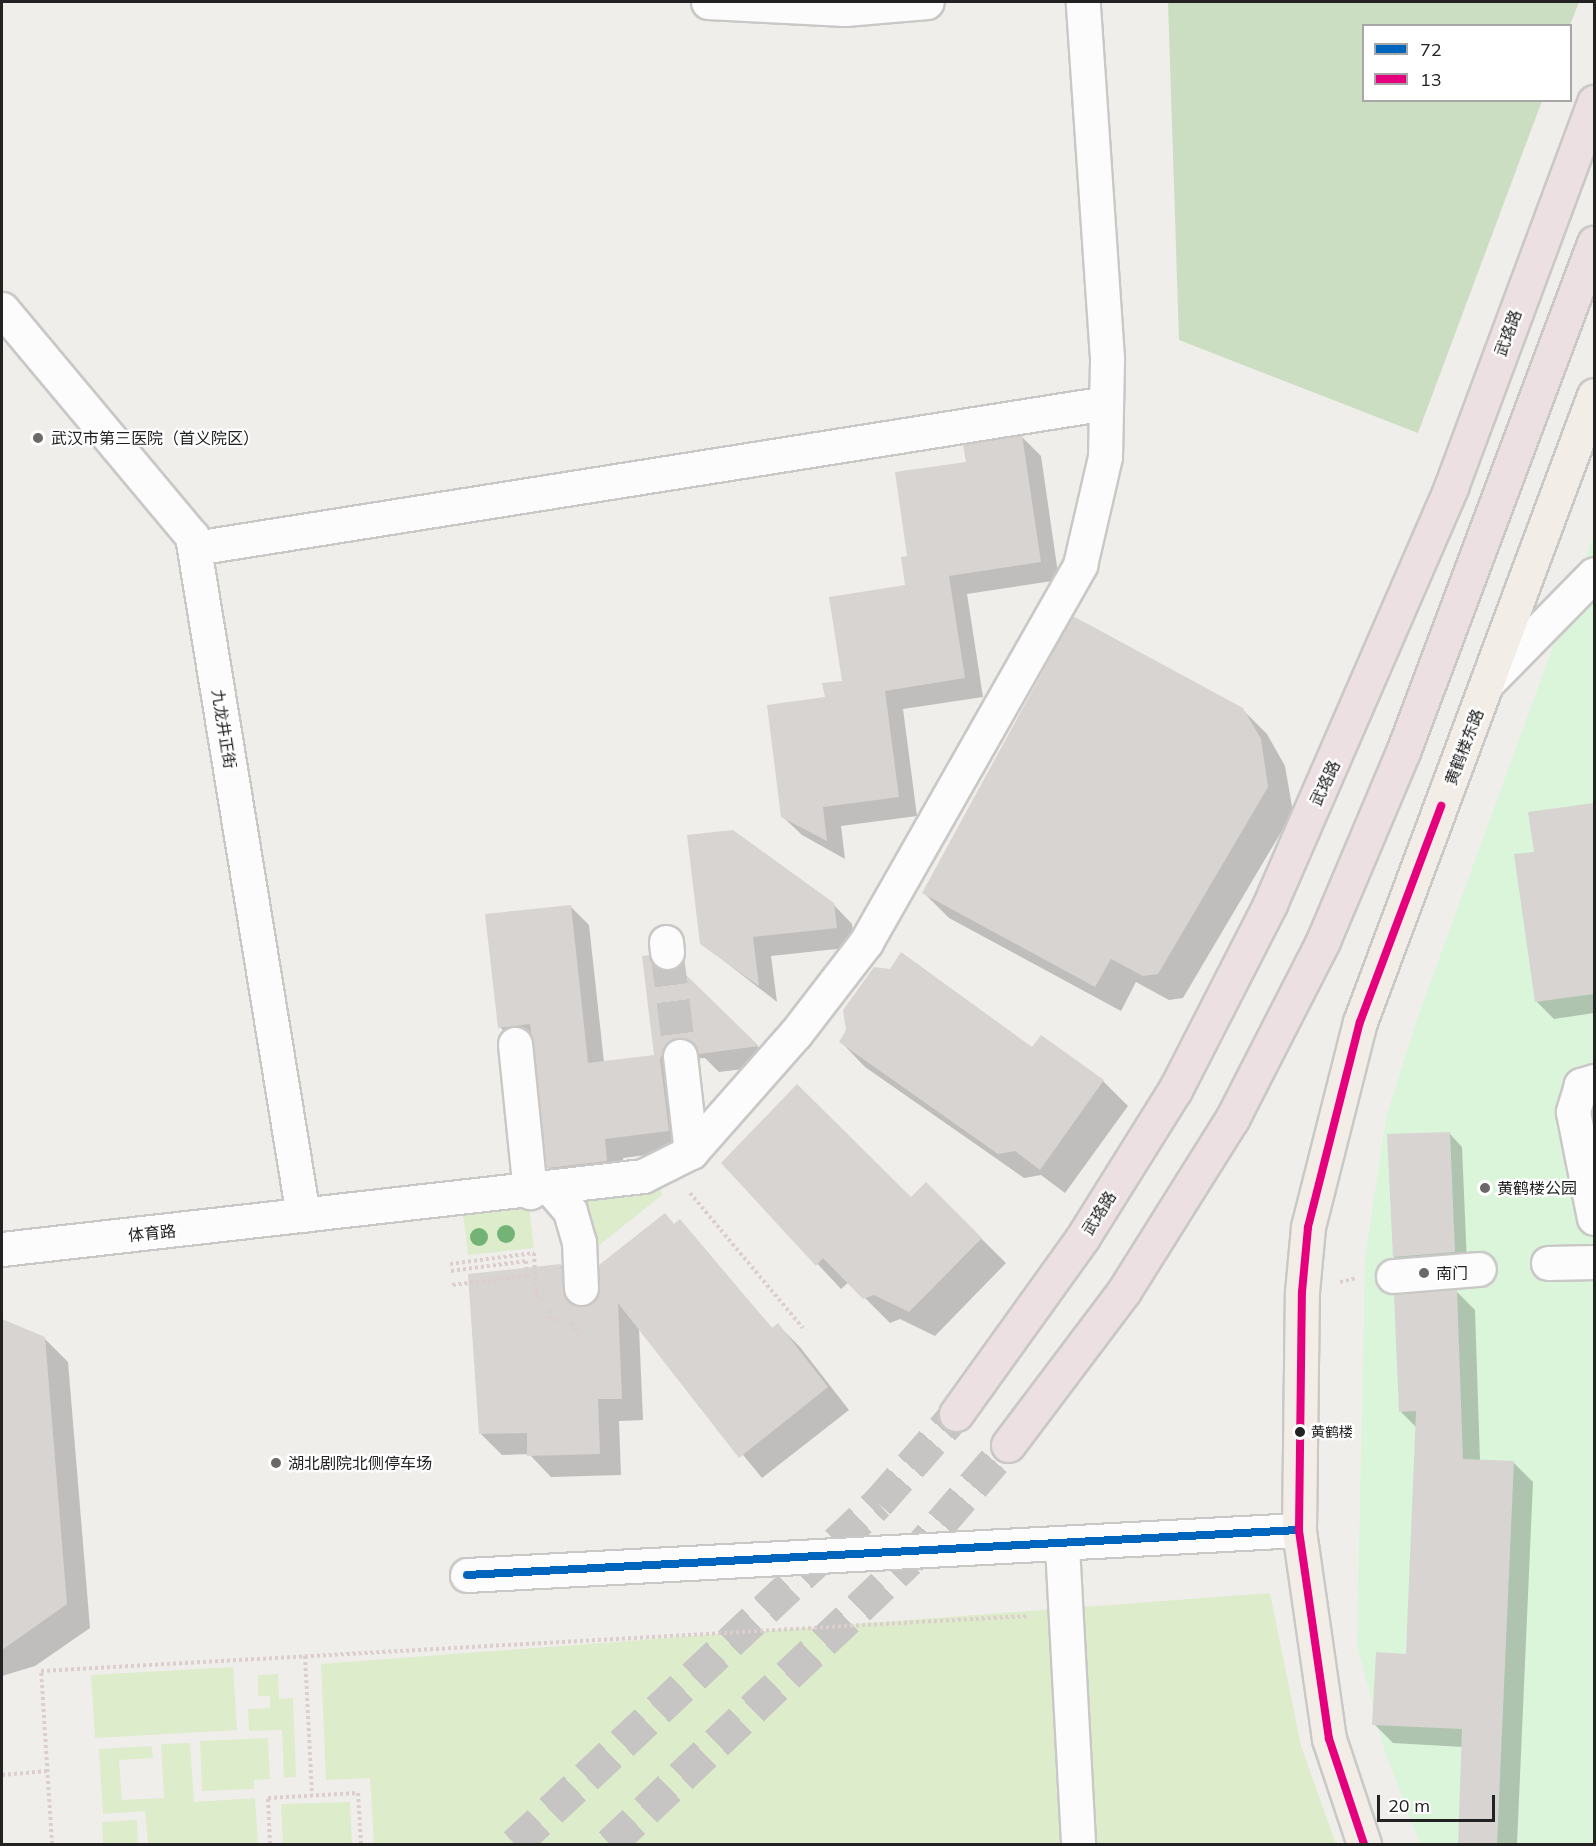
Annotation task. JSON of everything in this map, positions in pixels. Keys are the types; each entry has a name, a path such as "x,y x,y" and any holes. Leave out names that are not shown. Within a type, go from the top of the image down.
{"highway":[{"name":"武珞路","path":"956,1414 1083,1237 1175,1090 1270,904 1451,487 1594,102"},
{"path":"1008,1445 1124,1291 1232,1119 1323,941 1403,752 1594,243"}],"main road":[{"name":"黄鹤楼东路","path":"1364,1845 1329,1738 1299,1530 1302,1292 1308,1227 1360,1022 1490,680 1594,395"}],"street":[{"path":"708,2 845,9 927,2"},
{"path":"691,1152 796,1033 866,942 1080,565 1105,458 1106,403 1083,2"},
{"name":"九龙井正街","path":"2,309 192,536 303,1215"},
{"path":"195,548 1106,403"},
{"path":"1490,680 1594,574"},
{"path":"515,1044 541,1190 570,1211 579,1242 581,1288"},
{"path":"680,1056 691,1152"},
{"path":"1594,1081 1581,1085 1573,1112 1594,1218"},
{"name":"体育路","path":"2,1249 449,1197 541,1190 643,1176 691,1152"},
{"path":"1548,1263 1594,1262"},
{"path":"1393,1276 1479,1269"},
{"path":"467,1575 1062,1546 1299,1530"},
{"path":"1062,1546 1078,1845"}],"path":[{"path":"684,1185 803,1328"},
{"path":"450,1264 534,1253 536,1294 550,1305 550,1319 571,1320 579,1338"},
{"path":"451,1271 526,1261 527,1276 452,1286"},
{"path":"1302,1292 1356,1278 1393,1276"},
{"path":"52,1845 41,1671 1064,1614"},
{"path":"305,1656 312,1795"},
{"path":"2,1775 47,1772"},
{"path":"270,1845 268,1798 358,1793 361,1845"}],"green space":[{"path":"1168,2 1579,2 1570,24 1362,24 1362,102 1542,102 1418,433 1179,340"},
{"name":"黄鹤楼公园","path":"1594,534 1594,1844 1420,1844 1384,1749 1357,1645 1365,1258 1386,1118 1416,1022"},
{"path":"660,1187 662,1195 597,1247 588,1249 579,1202"},
{"path":"529,1207 534,1248 468,1255 463,1215"},
{"path":"1270,1593 1301,1746 1336,1844 374,1844 370,1778 326,1780 321,1664"},
{"path":"233,1667 237,1730 95,1738 91,1675"},
{"path":"278,1674 279,1699 293,1698 296,1777 284,1778 282,1730 249,1731 248,1709 270,1708 270,1696 258,1696 258,1675"},
{"path":"268,1738 270,1779 254,1780 254,1789 202,1791 200,1741"},
{"path":"190,1743 194,1802 255,1798 258,1844 148,1844 145,1811 103,1814 99,1749 152,1746 153,1758 119,1760 122,1800 164,1798 161,1744"},
{"path":"350,1802 352,1844 283,1844 281,1804"},
{"path":"137,1820 138,1844 103,1844 102,1822"}],"building":[{"path":"1022,435 1041,562 949,576 965,678 885,691 899,797 823,807 827,841 781,817 767,705 825,697 822,683 842,681 829,597 905,585 901,557 907,556 895,472 966,462 963,445"},
{"path":"1073,616 1243,708 1261,739 1268,787 1158,974 1143,976 1111,959 1095,987 922,893"},
{"path":"1594,803 1594,994 1535,1002 1514,854 1534,852 1528,812"},
{"path":"733,830 834,903 837,928 753,937 759,986 700,944 687,835"},
{"path":"571,905 588,1063 654,1055 642,956 649,955 660,969 678,967 759,1046 699,1054 688,1039 669,1041 660,1059 669,1131 605,1139 607,1161 547,1168 530,1024 498,1028 485,914"},
{"path":"901,952 1032,1047 1041,1035 1104,1080 1040,1170 1015,1151 998,1154 839,1042 846,1030 843,1010 874,967 890,969"},
{"path":"797,1084 911,1197 926,1182 982,1238 909,1312 874,1295 863,1299 823,1258 816,1266 721,1163"},
{"path":"1450,1132 1455,1252 1393,1257 1387,1134"},
{"path":"665,1213 674,1224 680,1219 772,1328 778,1323 828,1387 739,1458 618,1303 622,1399 598,1399 600,1454 527,1456 527,1433 479,1434 468,1274 561,1264 565,1298 582,1307 598,1296 599,1265"},
{"path":"1457,1290 1463,1459 1514,1461 1497,1845 1458,1845 1462,1729 1372,1725 1376,1652 1406,1654 1416,1411 1399,1412 1394,1295"},
{"path":"2,1319 45,1337 67,1604 2,1650"}],"tunnel":[{"path":"667,952 680,1056"},
{"path":"515,1844 878,1503 956,1414"},
{"path":"610,1844 909,1560 1008,1445"}],"transit line":[{"name":"13","path":"1364,1844 1329,1739 1299,1530 1302,1292 1308,1227 1360,1022 1441,806"},
{"name":"72","path":"467,1575 1299,1530"}],"place":[{"name":"武汉市第三医院（首义院区）","path":"38,438"},
{"name":"黄鹤楼公园","path":"1485,1188"},
{"name":"南门","path":"1424,1273"},
{"name":"黄鹤楼","path":"1300,1432"},
{"name":"湖北剧院北侧停车场","path":"276,1463"}]}
